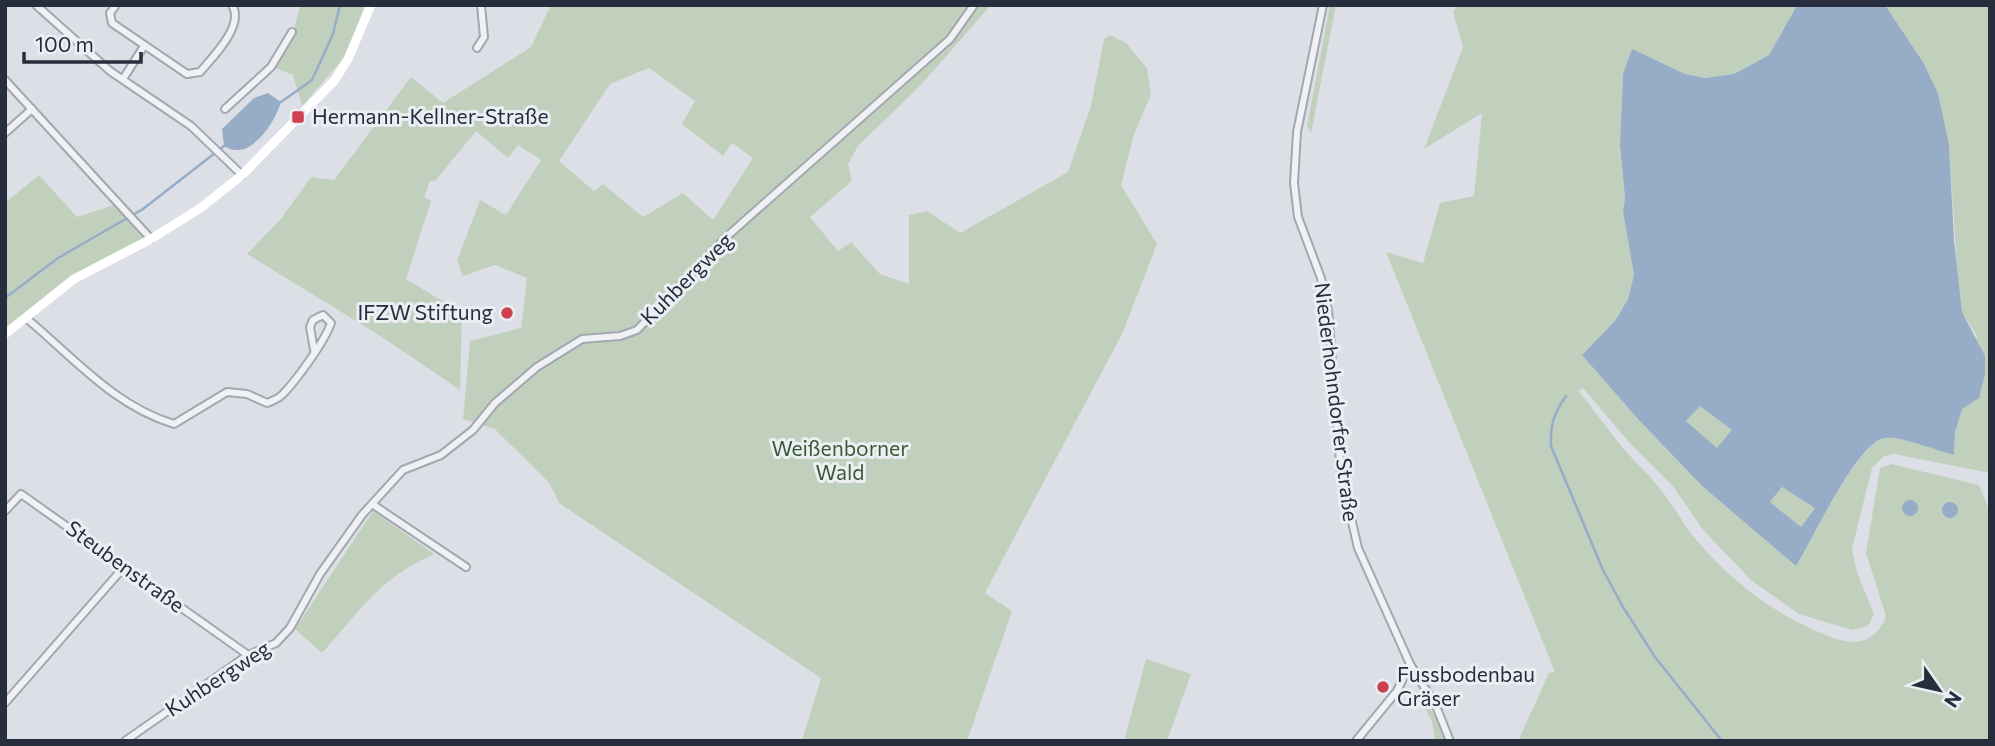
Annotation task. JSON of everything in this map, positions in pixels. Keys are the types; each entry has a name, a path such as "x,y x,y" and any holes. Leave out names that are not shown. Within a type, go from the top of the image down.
{"main road":[{"path":"5,334 74,279 151,239 202,207 242,175 334,81 348,59 371,5"}],"street":[{"path":"36,5 123,79 211,145 242,175"},
{"path":"116,5 110,13 113,23 187,74 200,72 236,23 236,11 232,5"},
{"path":"477,48 484,37 481,5"},
{"name":"Kuhbergweg","path":"125,741 248,655 276,643 290,628 320,574 372,504 403,470 441,455 473,430 495,403 537,367 582,339 620,336 637,330 724,239 950,39 974,5"},
{"name":"Niederhohndorfer Straße","path":"1323,5 1295,149 1296,206 1321,278 1328,310 1335,418 1351,525 1410,664 1436,706 1450,741"},
{"path":"225,109 271,67 292,32"},
{"path":"123,79 144,46"},
{"path":"5,80 151,239"},
{"path":"5,133 32,109"},
{"path":"26,318 119,400 145,415 174,424 227,391 247,394 267,403 281,397 314,350 331,323 323,315 313,320 310,327 314,350"},
{"name":"Steubenstraße","path":"5,511 21,494 248,655"},
{"path":"372,504 466,567"},
{"path":"5,703 124,567"},
{"path":"1356,741 1397,691 1410,664"}],"green space":[{"path":"300,5 365,5 345,57 302,106 293,75 273,67 294,30"},
{"name":"Weißenborner Wald","path":"551,5 991,5 920,86 858,146 848,164 852,181 810,217 838,251 851,242 880,274 909,284 909,215 927,211 960,233 1068,172 1091,106 1104,39 1110,35 1126,43 1147,68 1151,95 1134,134 1121,185 1157,244 1123,332 985,593 1012,611 967,741 802,741 821,678 559,503 550,484 495,429 463,419 470,341 521,328 527,278 495,265 463,276 457,261 480,200 506,215 541,160 518,145 508,158 476,131 435,181 430,181 424,197 431,201 406,279 462,313 460,390 382,337 247,254 280,220 311,177 334,180 411,77 443,103 531,47","holes":["649,68 695,101 682,124 723,156 732,143 753,158 713,220 683,193 643,217 603,184 594,191 559,161 610,84"]},
{"path":"1330,5 1336,5 1311,133 1307,126"},
{"path":"1457,5 1797,5 1769,55 1734,74 1705,78 1685,74 1632,50 1623,74 1620,145 1625,198 1623,211 1634,275 1628,299 1615,321 1582,355 1702,486 1796,566 1849,473 1874,443 1892,438 1954,455 1955,432 1977,336 1962,312 1958,285 1949,144 1938,93 1923,62 1885,5 1990,5 1990,473 1894,454 1884,456 1872,468 1852,549 1857,572 1874,614 1868,626 1852,630 1799,614 1752,581 1704,531 1672,485 1628,441 1583,388 1579,391 1621,446 1652,478 1711,557 1773,608 1836,639 1854,642 1869,638 1876,633 1886,616 1866,553 1880,468 1891,464 1979,485 1990,512 1990,741 1518,741 1549,673 1555,672 1386,252 1423,263 1440,203 1474,196 1482,113 1424,149 1463,47 1453,12"},
{"path":"39,175 77,217 114,205 145,238 74,279 5,334 5,203"},
{"path":"1700,405 1733,430 1717,449 1686,421"},
{"path":"1782,487 1816,508 1801,527 1770,502"},
{"path":"373,511 434,554 384,585 322,653 295,629"},
{"path":"1146,659 1191,674 1167,741 1124,741"},
{"path":"1416,690 1438,719 1446,741 1435,741 1432,722"}],"water":[{"path":"1797,5 1885,5 1923,62 1938,93 1949,144 1954,240 1962,312 1985,356 1985,374 1979,398 1962,409 1955,432 1954,455 1892,438 1874,443 1862,455 1836,493 1796,566 1702,486 1582,355 1615,321 1628,299 1634,275 1623,211 1625,198 1620,145 1623,74 1632,49 1685,74 1705,78 1734,74 1769,55","holes":["1700,406 1732,430 1717,448 1686,421","1782,487 1815,508 1801,527 1770,502"]},
{"path":"268,93 281,102 267,130 243,149 233,150 224,146 222,129 254,98"},
{"path":"1907,500 1913,500 1918,508 1916,514 1907,516 1902,511 1902,505"},
{"path":"1947,502 1953,502 1958,510 1956,516 1947,518 1942,513 1942,507"}],"waterway":[{"path":"281,102 312,80 333,34 340,5"},
{"path":"5,298 58,258 143,209 224,146"},
{"path":"1566,396 1554,419 1551,446 1603,570 1655,657 1722,741"}],"place":[{"name":"Hermann-Kellner-Straße","path":"298,117"},
{"name":"IFZW Stiftung","path":"507,313"},
{"name":"Fussbodenbau Gräser","path":"1383,687"}]}
